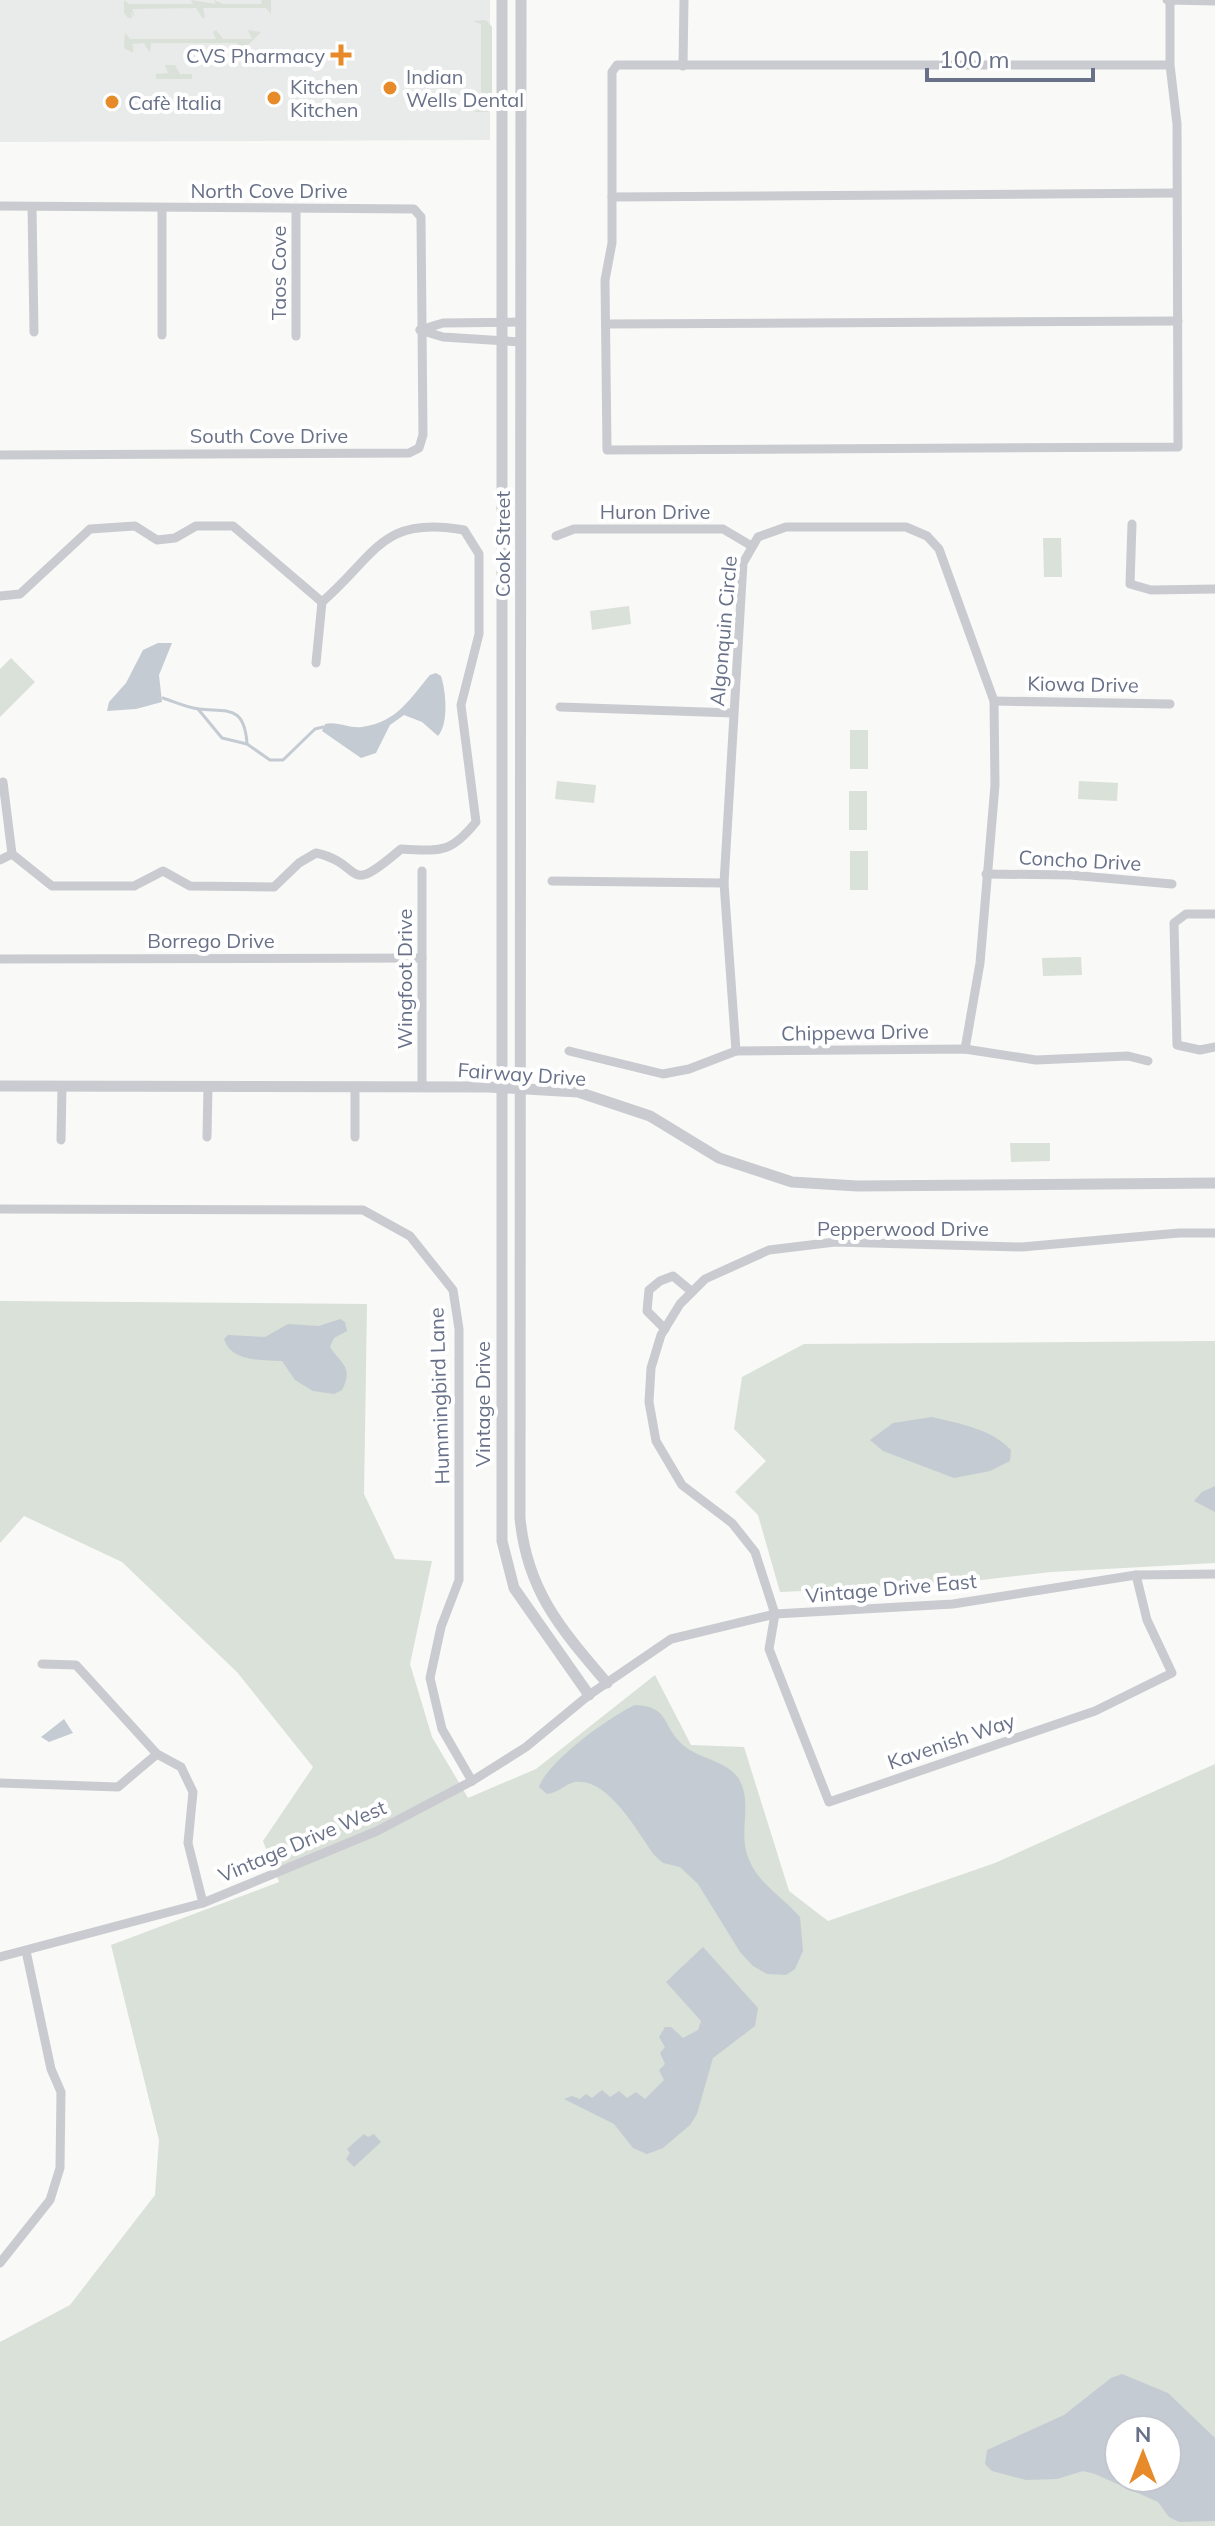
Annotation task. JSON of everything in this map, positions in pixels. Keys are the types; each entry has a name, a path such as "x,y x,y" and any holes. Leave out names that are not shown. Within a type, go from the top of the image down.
{"street":[{"name":"Cook Street","path":"501,1088 504,586 502,0"},
{"name":"Cook Street","path":"521,0 521,1089"},
{"path":"683,66 684,0"},
{"path":"1170,65 623,65 613,69 612,197 606,324 607,450 1178,447 1177,124 1170,65 1169,0 1215,1"},
{"path":"612,197 1177,193"},
{"name":"North Cove Drive","path":"0,206 414,209 421,217 420,330"},
{"path":"32,207 34,332"},
{"path":"162,208 162,335"},
{"name":"Taos Cove","path":"296,209 296,336"},
{"path":"606,324 1178,321"},
{"path":"420,330 443,323 520,322"},
{"path":"420,330 443,337 521,342"},
{"name":"South Cove Drive","path":"0,455 409,453 419,448 423,435 420,330"},
{"path":"3,782 12,854 52,886 134,886 163,871 190,886 274,887 299,863 316,853 355,876 372,874 401,849 432,851 457,845 476,822 461,705 479,634 479,554 464,530 430,524 404,528 387,538 322,602 316,663"},
{"path":"1132,524 1130,584 1151,590 1215,589"},
{"path":"0,596 20,594 83,533 100,526 135,526 157,540 175,538 196,526 233,526 322,602"},
{"name":"Algonquin Circle","path":"736,1051 724,883 743,563 750,545 766,532 786,527 906,527 927,536 939,549 994,701 995,785 980,963 965,1049"},
{"name":"Huron Drive","path":"556,536 574,529 723,529 750,545"},
{"name":"Kiowa Drive","path":"994,701 1170,704"},
{"path":"560,707 733,713"},
{"path":"0,860 12,854"},
{"name":"Wingfoot Drive","path":"422,871 422,1086"},
{"name":"Concho Drive","path":"986,874 1070,875 1172,884"},
{"path":"552,881 724,883"},
{"path":"1215,914 1186,914 1174,923 1177,1045 1200,1050 1215,1047"},
{"name":"Borrego Drive","path":"0,959 422,958"},
{"name":"Chippewa Drive","path":"569,1051 649,1074 689,1069 736,1051 965,1049 1036,1060 1128,1056 1148,1061"},
{"name":"Fairway Drive","path":"0,1086 422,1086 578,1092 650,1116 719,1158 792,1182 857,1186 1215,1183"},
{"path":"61,1140 62,1086"},
{"path":"207,1137 208,1086"},
{"path":"355,1086 355,1137"},
{"name":"Vintage Drive","path":"501,1088 502,1541 514,1588 589,1695"},
{"name":"Vintage Drive","path":"521,1089 520,1518 523,1553 553,1620 607,1683"},
{"name":"Hummingbird Lane","path":"0,1209 363,1210 410,1236 453,1290 459,1329 459,1580 441,1627 430,1678 442,1729 472,1781"},
{"name":"Pepperwood Drive","path":"775,1614 755,1552 732,1523 682,1485 656,1441 649,1385 654,1351 691,1291 723,1269 769,1250 822,1244 1022,1247 1179,1233 1215,1233"},
{"path":"665,1329 647,1311 649,1290 673,1276 691,1291"},
{"name":"Vintage Drive East","path":"589,1695 671,1639 775,1614 953,1604 1136,1575 1215,1574"},
{"name":"Kavenish Way","path":"775,1614 769,1649 829,1802 1095,1711 1172,1673 1147,1620 1136,1575"},
{"path":"42,1664 76,1665 157,1754 181,1767 193,1792 188,1843 203,1903"},
{"name":"Vintage Drive West","path":"0,1957 203,1903 377,1831 472,1781 526,1747 589,1695"},
{"path":"0,1783 118,1787 157,1754"},
{"path":"0,2263 6,2260 50,2200 60,2168 61,2092 51,2069 26,1951"}],"shaded area":[{"path":"0,0 490,0 490,140 0,142"},
{"path":"124,0 129,4 193,4 191,0 216,4 214,0 223,4 262,4 261,0 271,0 271,14 266,8 203,8 203,19 196,8 132,9 135,17 131,12 132,18 128,18 124,13"},
{"path":"486,20 492,27 492,107 487,112 473,112 481,109 481,24 472,21"},
{"path":"216,30 223,39 252,39 248,30 261,32 242,51 237,43 151,43 150,53 144,43 132,44 136,53 133,47 133,53 124,48 125,33 130,39 216,39 213,32"},
{"path":"165,65 175,65 180,74 192,74 192,79 156,79 156,74 168,73"},
{"path":"1043,538 1061,538 1062,577 1044,577"},
{"path":"629,606 631,624 592,630 590,611"},
{"path":"158,643 172,643 159,675 162,702 136,709 107,711 109,702 126,683 143,650"},
{"path":"11,658 35,682 0,717 0,669"},
{"path":"436,673 441,676 446,707 444,724 438,736 422,722 404,715 390,725 376,753 361,758 322,731 325,724 357,727 385,720 402,708 430,675"},
{"path":"850,730 868,730 868,769 850,769"},
{"path":"557,781 596,785 594,803 555,799"},
{"path":"1079,781 1118,783 1117,801 1078,799"},
{"path":"849,791 867,791 867,830 849,830"},
{"path":"850,851 868,851 868,890 850,890"},
{"path":"1081,957 1082,975 1043,976 1042,958"},
{"path":"1010,1143 1050,1143 1050,1161 1011,1162"},
{"path":"0,1301 367,1304 364,1494 395,1559 432,1561 410,1664 432,1737 468,1798 536,1769 655,1675 691,1745 744,1747 789,1891 828,1921 995,1863 1215,1764 1215,2526 0,2526 0,2342 70,2305 155,2195 159,2140 111,1945 279,1882 263,1841 313,1767 237,1672 122,1562 24,1516 0,1543"},
{"path":"340,1319 345,1322 347,1331 334,1338 330,1347 345,1366 347,1376 342,1390 334,1394 313,1391 295,1380 282,1361 240,1356 228,1347 224,1339 228,1335 265,1337 288,1324 319,1326"},
{"path":"1215,1341 1215,1563 1051,1572 938,1585 780,1592 758,1515 735,1492 766,1461 734,1429 742,1377 804,1344"},
{"path":"932,1417 974,1428 994,1437 1011,1450 1010,1461 990,1471 954,1478 883,1451 870,1440 893,1423"},
{"path":"1215,1486 1215,1512 1194,1501 1202,1492"},
{"path":"635,1705 646,1706 660,1713 683,1745 728,1768 739,1779 745,1798 744,1837 748,1857 764,1882 800,1917 803,1951 795,1969 786,1975 767,1974 753,1966 740,1952 698,1884 680,1867 663,1863 654,1855 630,1820 599,1788 575,1782 547,1794 539,1787 566,1753 610,1719"},
{"path":"64,1719 73,1733 49,1742 41,1737"},
{"path":"703,1947 758,2008 755,2026 713,2058 697,2114 690,2125 663,2148 647,2154 633,2148 614,2124 564,2099 572,2096 580,2099 586,2094 592,2098 602,2090 610,2097 619,2091 627,2098 636,2092 645,2099 664,2080 659,2070 665,2064 660,2053 665,2047 659,2037 665,2027 671,2027 683,2038 698,2030 701,2021 666,1982"},
{"path":"364,2134 368,2137 374,2134 381,2142 354,2167 346,2159 350,2153 347,2149"},
{"path":"1122,2374 1168,2393 1215,2438 1215,2521 1179,2522 1169,2517 1158,2502 1140,2494 1183,2494 1183,2414 1103,2414 1103,2478 1083,2471 1057,2479 1026,2480 992,2471 985,2464 987,2450 1064,2415 1111,2378"}],"waterway":[{"path":"163,698 195,708 233,713 242,722 247,743"},
{"path":"198,709 222,738 247,744 270,760 283,760 315,729 323,727"}],"place":[{"name":"CVS Pharmacy","path":"341,55"},
{"name":"Indian Wells Dental","path":"390,88"},
{"name":"Kitchen Kitchen","path":"274,98"},
{"name":"Cafè Italia","path":"112,102"}]}
